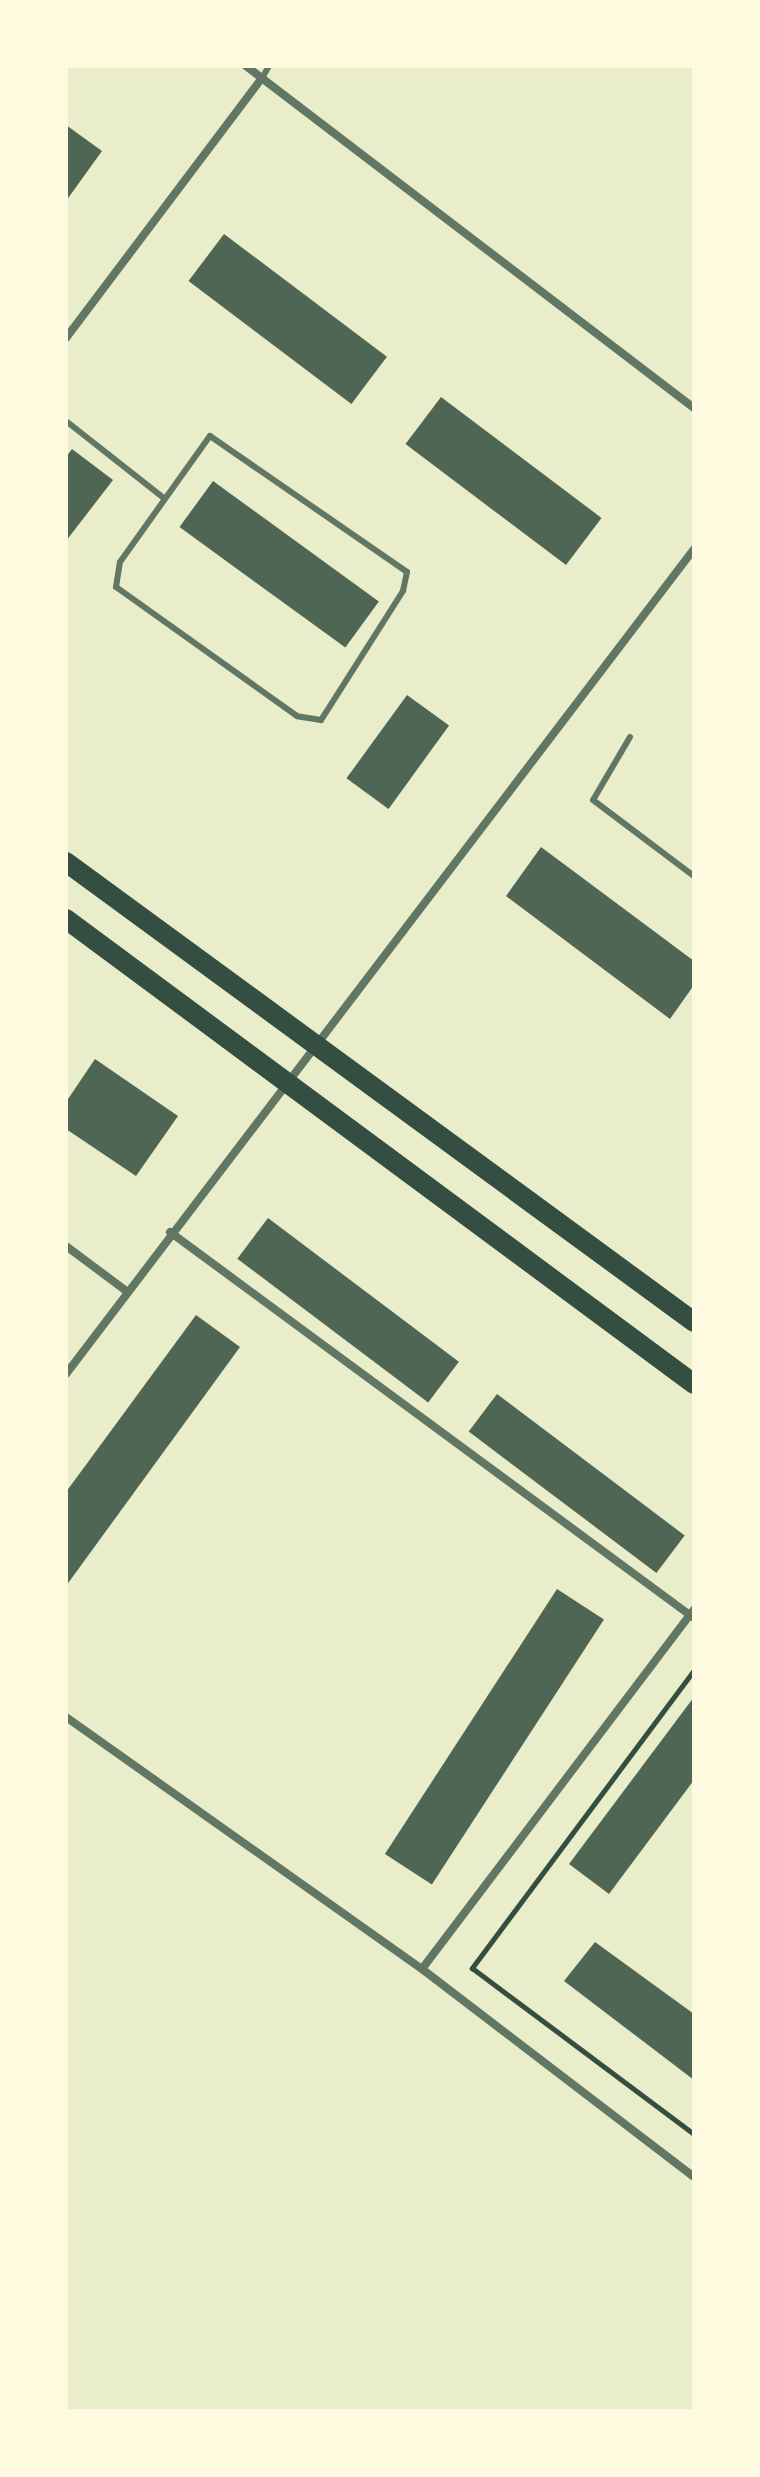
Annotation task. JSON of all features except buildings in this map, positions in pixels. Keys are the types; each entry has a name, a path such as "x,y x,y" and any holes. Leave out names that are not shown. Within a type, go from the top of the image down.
{"main road":[{"path":"66,862 694,1322"},
{"path":"66,919 694,1384"}],"street":[{"path":"246,66 694,408"},
{"path":"66,338 262,78"},
{"path":"66,1374 125,1290 694,549"},
{"path":"170,1232 693,1615 422,1969"},
{"path":"66,1246 125,1290"},
{"path":"66,1717 422,1969 694,2177"}],"lane":[{"path":"262,78 269,66"},
{"path":"66,421 164,498"},
{"path":"219,437 402,564 403,591 321,720 297,716 116,587 120,562 164,498 202,443 219,437"},
{"path":"630,737 593,800 694,876"}],"path":[{"path":"694,1670 472,1968 694,2134"}]}
